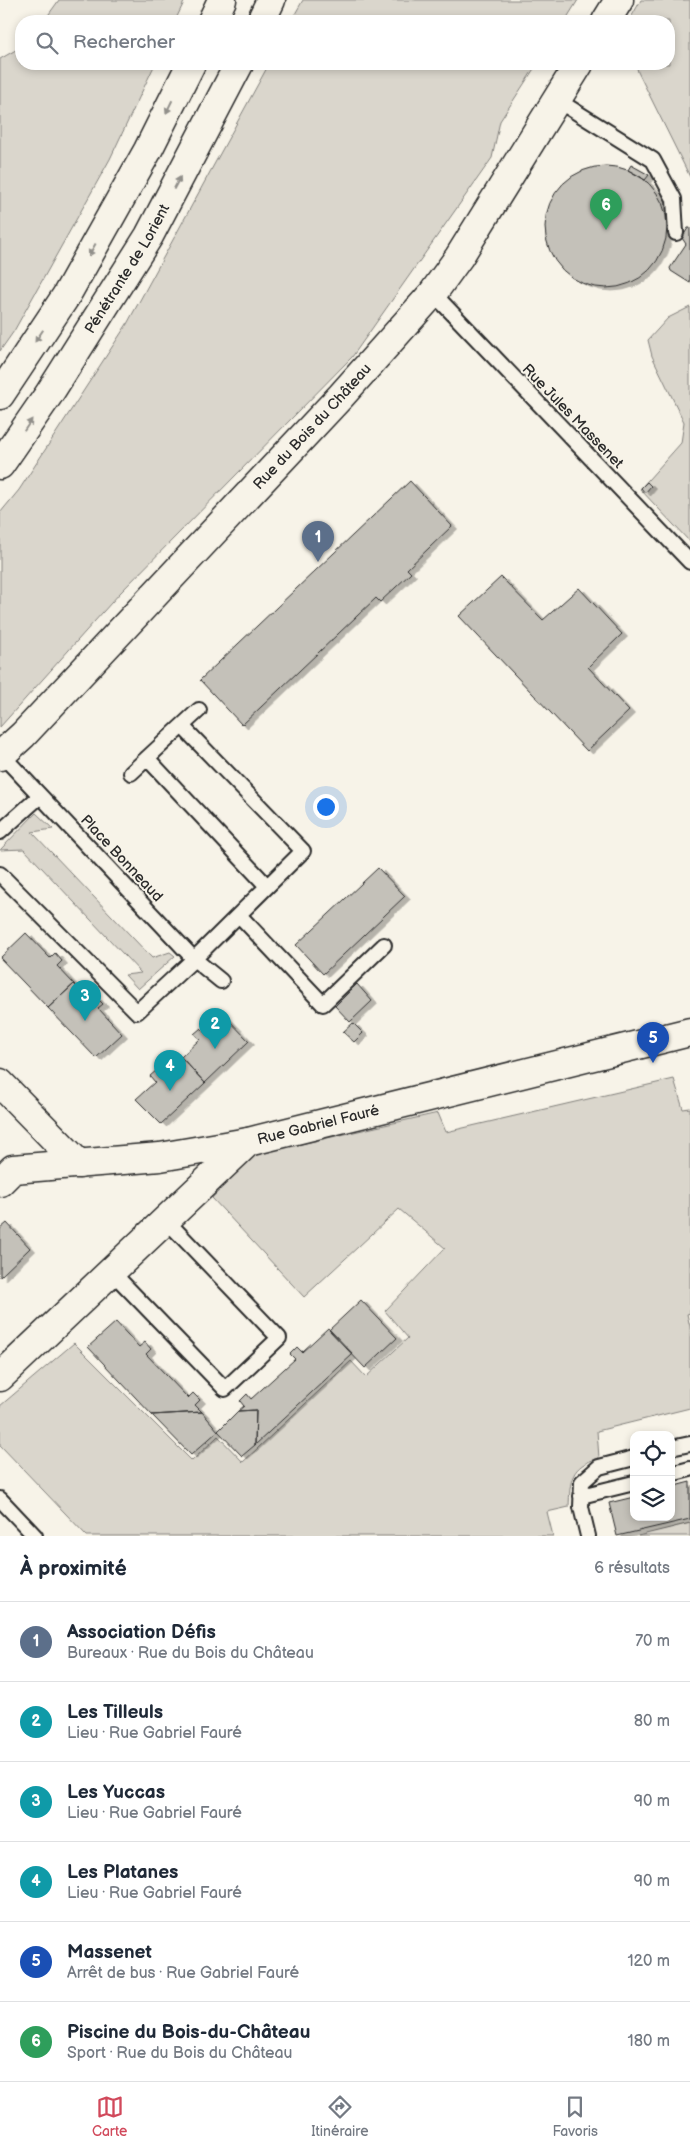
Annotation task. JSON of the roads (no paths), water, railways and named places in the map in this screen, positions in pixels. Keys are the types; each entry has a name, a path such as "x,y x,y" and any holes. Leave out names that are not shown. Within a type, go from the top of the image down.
{"main road":[{"path":"215,15 222,0"},
{"path":"264,15 271,0"},
{"path":"610,15 619,0"},
{"path":"0,395 66,296 148,150 188,70"},
{"name":"Pénétrante de Lorient","path":"0,465 49,394 149,236 236,70"},
{"name":"Rue du Bois du Château","path":"1,755 23,735 186,562 341,396 433,293 458,257 575,70"},
{"name":"Rue Gabriel Fauré","path":"0,1377 248,1142 690,1032"},
{"path":"0,1083 79,1164"},
{"path":"0,1182 13,1170 160,1157 248,1142"}],"lane":[{"path":"556,100 653,160 674,199 676,233"},
{"name":"Rue Jules Massenet","path":"433,293 690,562"},
{"path":"131,773 199,710"},
{"path":"0,874 137,1012 194,959 302,851 182,726"},
{"name":"Place Bonneaud","path":"1,755 194,959 221,981"},
{"path":"147,758 267,886"},
{"path":"0,832 40,796"},
{"path":"239,915 323,1004 384,945"},
{"path":"111,1271 225,1389 279,1338 165,1219"},
{"path":"675,1447 690,1444"},
{"path":"588,1536 581,1507 582,1482 599,1466 630,1459"},
{"path":"675,1473 690,1469"},
{"path":"581,1496 630,1484"},
{"path":"0,1499 35,1536"}],"place":[{"name":"Piscine du Bois-du-Château","path":"606,230"},
{"name":"Association Défis","path":"318,562"},
{"name":"Les Yuccas","path":"85,1021"},
{"name":"Les Tilleuls","path":"215,1049"},
{"name":"Massenet","path":"653,1063"},
{"name":"Les Platanes","path":"170,1091"}]}
